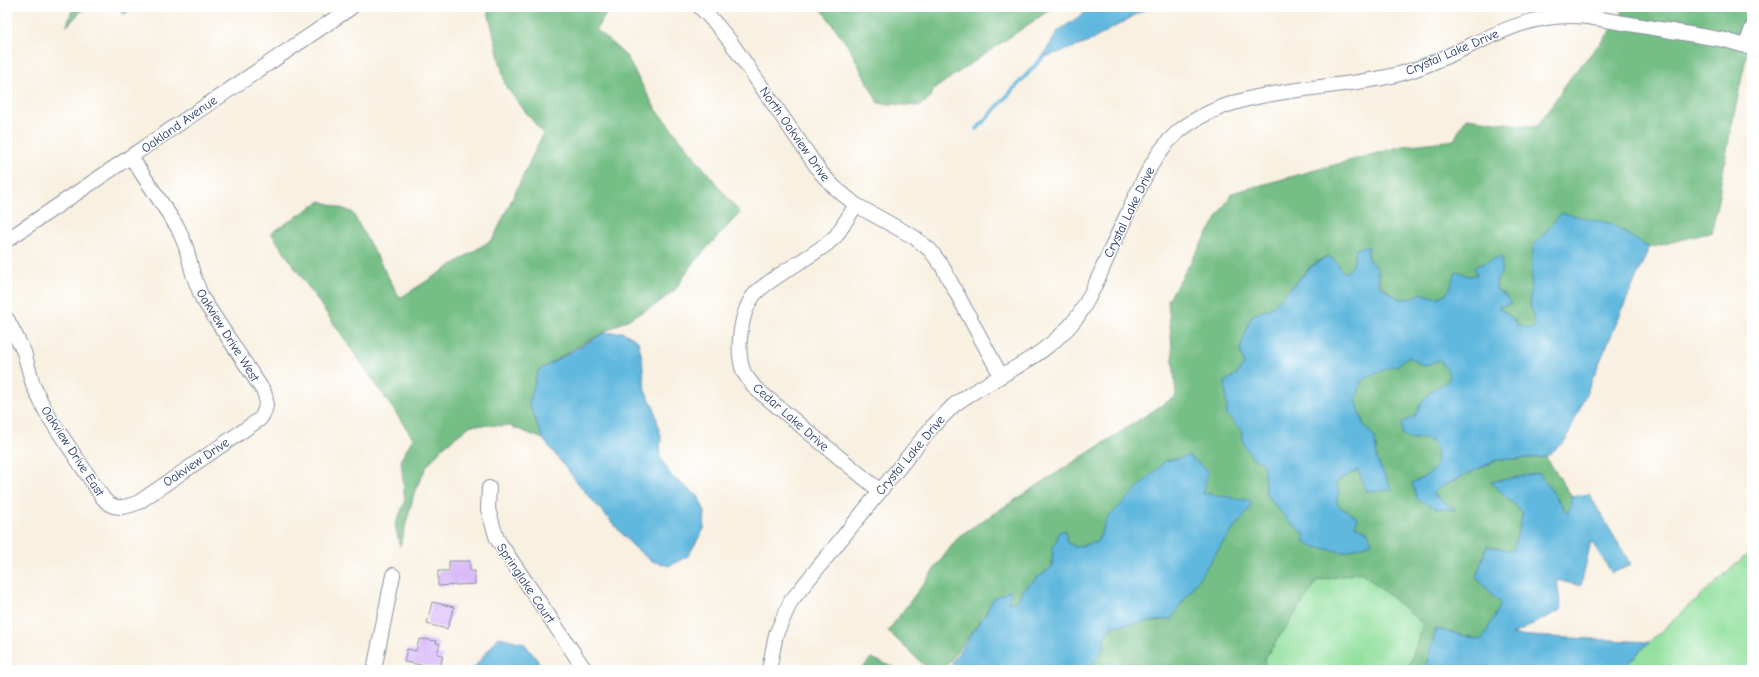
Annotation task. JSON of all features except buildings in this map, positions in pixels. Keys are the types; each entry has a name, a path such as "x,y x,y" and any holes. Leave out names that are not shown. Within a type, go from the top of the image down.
{"street":[{"name":"Oakland Avenue","path":"7,240 352,7"},
{"name":"North Oakview Drive","path":"700,7 718,25 730,41 821,173 834,188 856,205 914,237 930,250 942,266 1001,376"},
{"name":"Crystal Lake Drive","path":"769,670 776,634 792,601 927,432 964,398 1039,354 1068,328 1078,315 1095,285 1148,170 1164,146 1183,128 1222,106 1275,93 1394,76 1439,60 1510,27 1554,16 1588,17 1725,40 1749,47"},
{"path":"1749,47 1752,28"},
{"name":"Oakview Drive West","path":"131,157 178,228 186,247 193,274 202,298 264,392 266,397 266,408"},
{"name":"Cedar Lake Drive","path":"856,205 836,236 827,244 759,290 745,312 739,348 744,373 755,388 880,491"},
{"name":"Oakview Drive East","path":"7,319 24,352 33,385 47,414 103,498 108,504 120,508"},
{"name":"Oakview Drive","path":"120,508 138,502 250,426 260,419 266,408"},
{"name":"Springlake Court","path":"489,488 488,509 497,539 585,670"},
{"path":"374,670 393,575"}],"green space":[{"path":"73,7 85,7 67,26"},
{"path":"118,7 136,7 123,15"},
{"path":"487,7 611,7 596,29 626,56 655,108 740,213 692,264 675,290 657,304 580,345 538,371 529,403 543,439 510,426 471,425 442,448 427,466 415,490 400,546 395,525 405,502 401,459 413,438 271,233 321,201 352,212 400,298 493,239 543,134 506,87"},
{"path":"820,7 1054,7 934,89 930,99 919,106 878,103 850,49"},
{"path":"1624,7 1752,7 1752,29 1729,139 1712,232 1649,248 1610,223 1530,297 1535,326 1530,329 1517,325 1513,319 1498,306 1510,304 1508,298 1496,289 1497,279 1474,267 1477,275 1453,281 1448,292 1441,297 1432,297 1421,293 1413,298 1399,299 1381,285 1379,281 1379,272 1368,261 1366,251 1369,248 1362,247 1356,249 1353,266 1347,272 1341,270 1336,262 1327,256 1311,266 1271,308 1251,317 1240,350 1244,364 1237,374 1227,415 1242,431 1243,443 1263,463 1266,494 1288,521 1304,533 1368,532 1355,526 1348,511 1340,508 1336,500 1339,495 1336,483 1358,470 1391,489 1377,460 1375,438 1363,424 1356,400 1361,381 1409,356 1424,366 1439,360 1448,370 1449,380 1433,390 1423,400 1417,412 1409,439 1423,438 1433,442 1436,451 1437,463 1435,468 1426,476 1412,483 1455,510 1432,494 1438,488 1497,460 1546,457 1572,497 1569,514 1523,513 1513,551 1487,546 1476,577 1501,604 1482,640 1436,629 1425,670 1408,670 1423,624 1361,572 1317,581 1265,658 1266,670 1088,670 1103,648 1104,636 1113,626 1171,619 1222,544 1248,511 1108,518 1097,542 1076,547 1067,543 1056,543 1053,546 1052,567 1023,589 1017,601 1010,603 1008,602 1011,595 993,599 985,615 943,670 929,670 888,631 959,536 1176,396 1168,300 1232,193 1403,146 1454,140 1466,118 1537,127 1570,78 1620,20"},
{"path":"1752,550 1752,670 1622,670 1649,642"},
{"path":"1362,572 1423,624 1408,670 1266,670 1265,658 1317,581"},
{"path":"871,658 900,670 861,670"}],"water":[{"path":"1093,7 1149,7 1087,43 1042,58 1058,31"},
{"path":"1561,213 1610,223 1649,248 1566,440 1546,457 1497,460 1438,488 1432,494 1456,510 1435,508 1417,499 1412,483 1426,476 1434,468 1437,463 1436,450 1433,442 1423,438 1409,439 1402,434 1402,422 1415,416 1422,402 1427,396 1449,380 1448,370 1439,360 1424,366 1409,357 1402,360 1398,366 1392,366 1361,381 1356,400 1363,424 1375,438 1377,460 1392,490 1366,491 1358,470 1336,483 1339,495 1336,500 1340,508 1348,511 1358,518 1355,526 1368,532 1372,543 1343,552 1310,546 1305,542 1304,533 1288,521 1266,494 1263,464 1253,458 1243,443 1242,431 1227,415 1225,382 1237,374 1244,364 1240,350 1251,316 1271,308 1312,266 1328,256 1336,262 1341,270 1347,272 1353,266 1356,249 1370,247 1367,251 1368,260 1378,270 1378,282 1387,291 1399,299 1413,298 1421,293 1437,297 1442,296 1449,290 1457,271 1468,276 1477,275 1474,267 1502,256 1501,275 1497,279 1496,289 1508,298 1511,304 1498,307 1511,317 1517,325 1530,329 1535,326 1530,302 1533,247"},
{"path":"623,332 638,341 642,358 645,391 654,407 661,437 660,457 672,477 698,496 705,512 704,529 688,556 669,566 651,561 633,546 585,492 543,439 529,403 538,371 604,333"},
{"path":"1189,456 1208,471 1203,493 1252,501 1248,511 1222,544 1171,619 1113,626 1104,636 1104,648 1088,670 953,670 952,662 985,615 993,599 1010,590 1011,595 1008,602 1010,603 1017,601 1023,589 1052,567 1053,546 1056,543 1058,533 1065,530 1067,543 1076,547 1097,542 1108,518 1165,461"},
{"path":"1539,473 1568,514 1572,497 1589,494 1631,565 1612,573 1591,541 1581,586 1557,580 1561,610 1512,635 1649,642 1622,670 1425,670 1436,629 1482,640 1501,604 1476,577 1487,546 1513,551 1523,513 1491,482"},
{"path":"499,637 524,643 545,670 472,670"}],"waterway":[{"path":"977,129 1042,58"}]}
